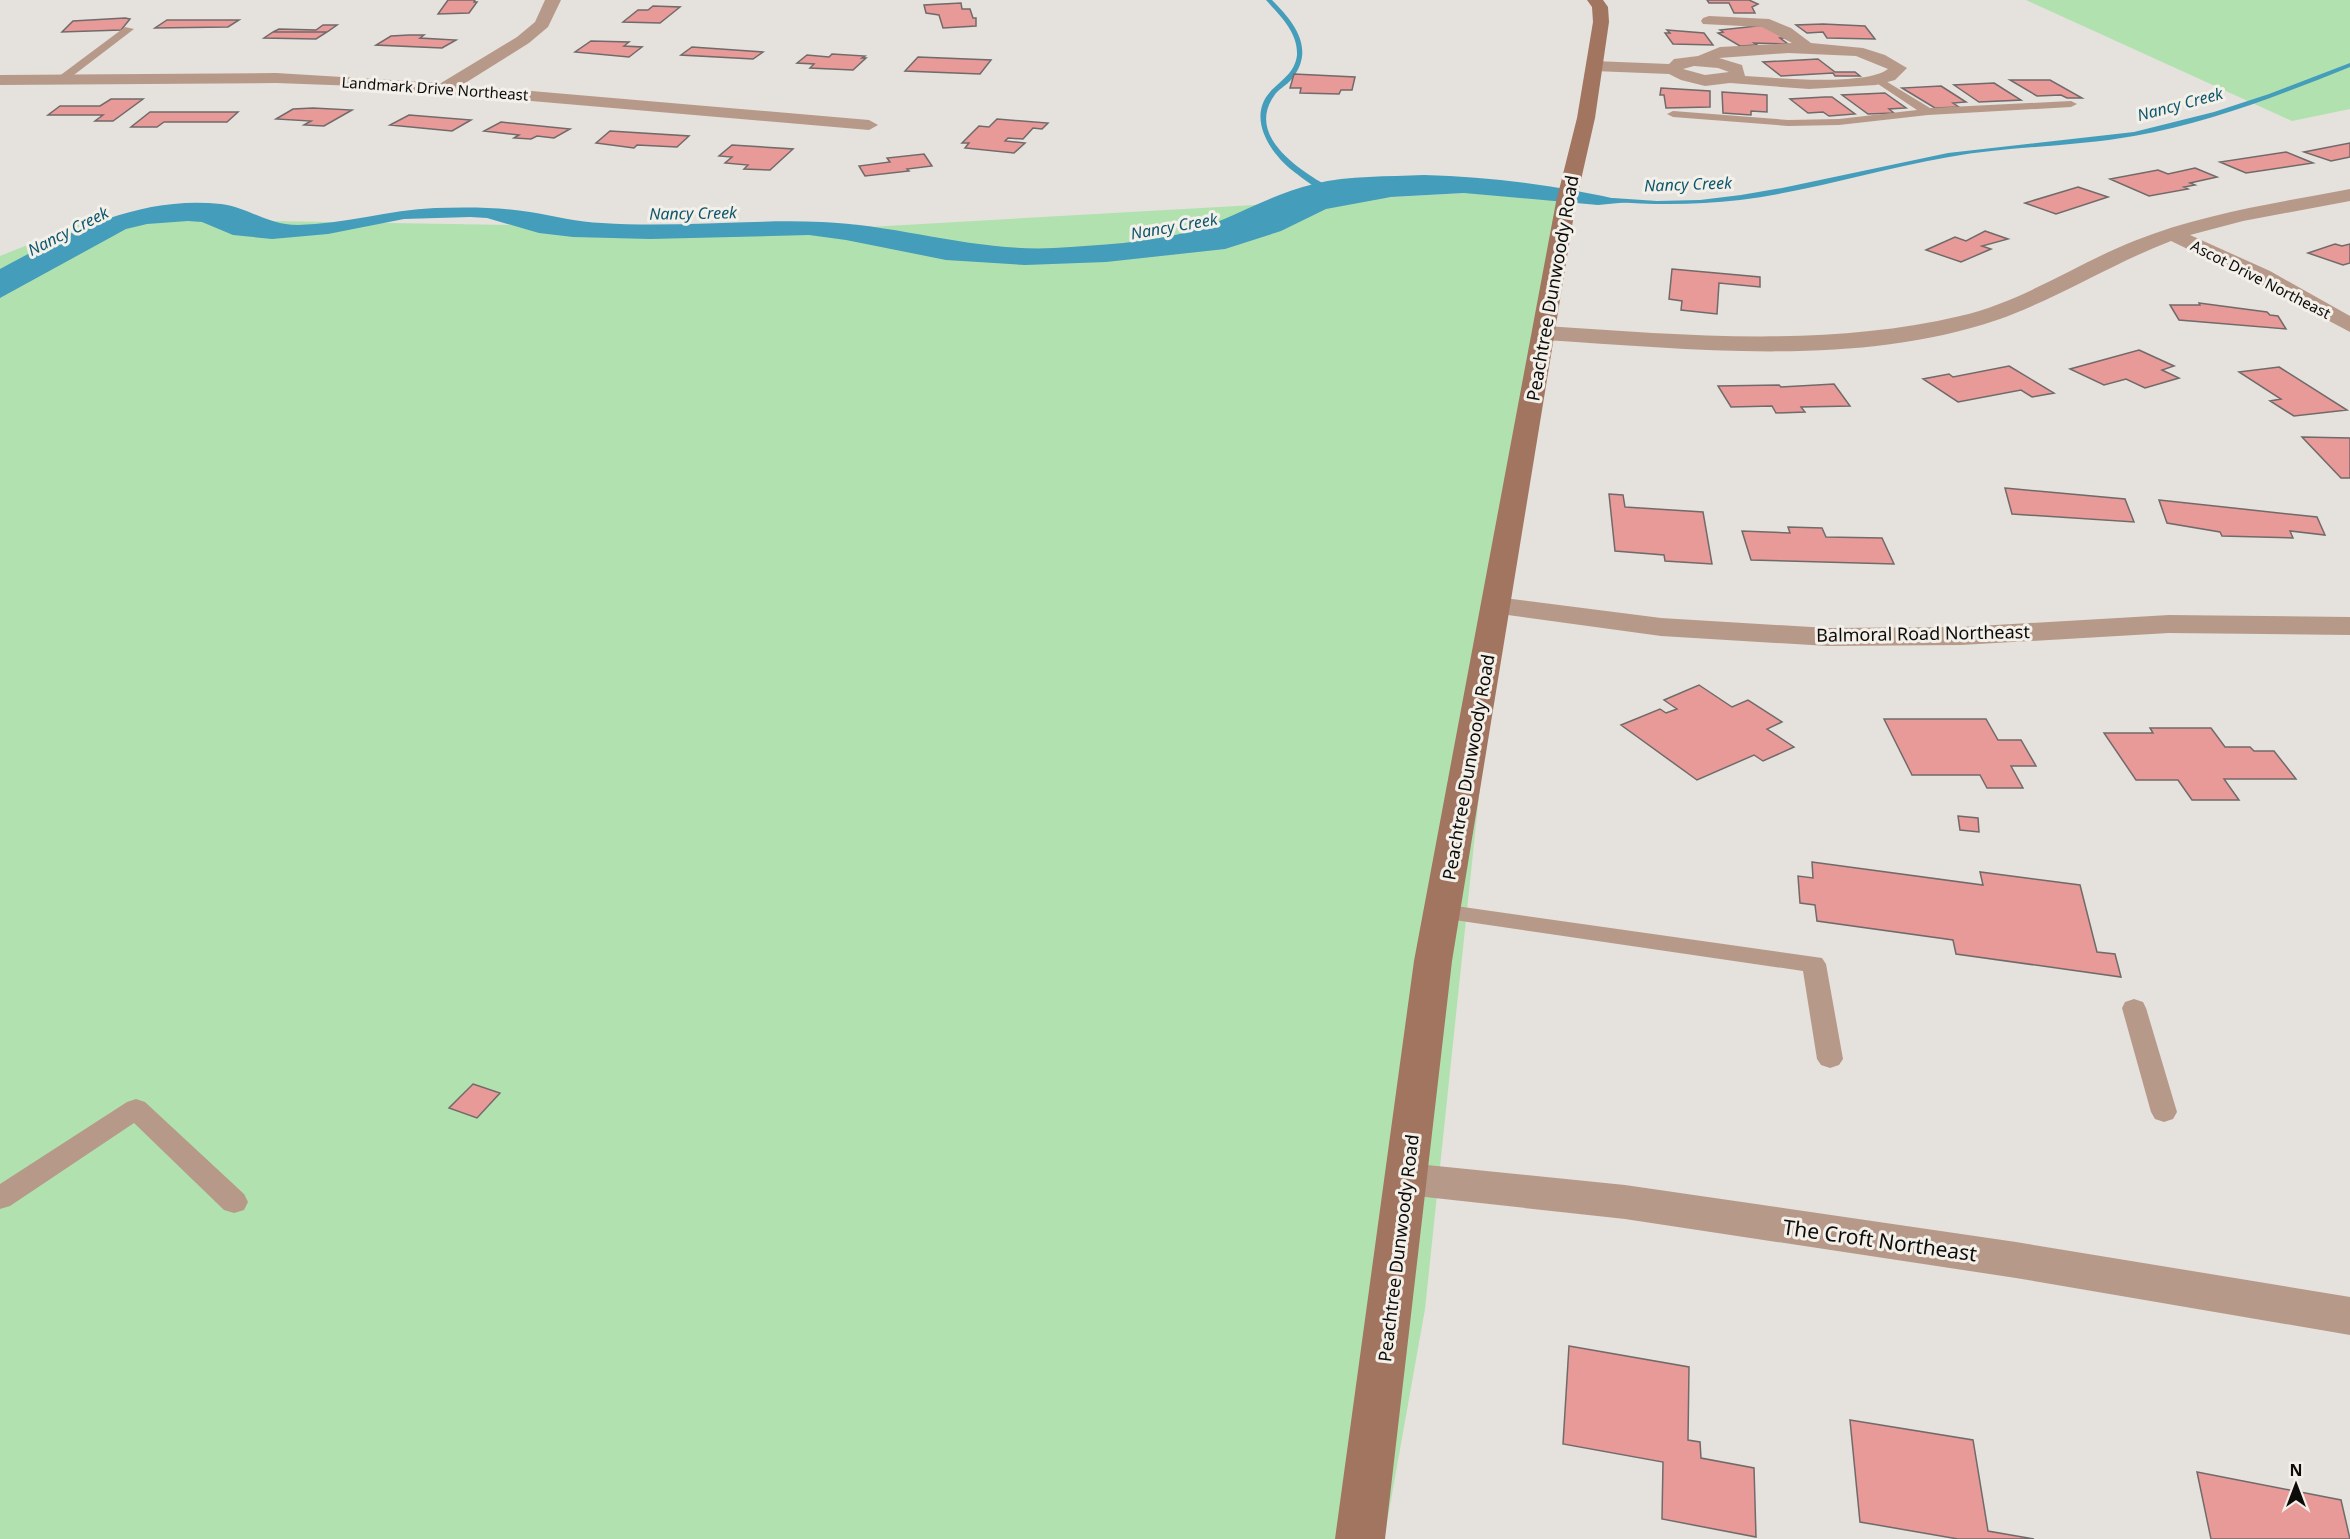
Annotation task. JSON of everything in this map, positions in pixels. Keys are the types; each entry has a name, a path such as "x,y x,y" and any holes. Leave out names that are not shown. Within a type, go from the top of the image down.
{"main road":[{"name":"Peachtree Dunwoody Road","path":"1360,1539 1433,962 1545,333 1566,202 1594,66 1601,22 1600,7 1595,0"}],"street":[{"path":"446,87 523,40 542,24 553,0"},
{"path":"1709,21 1773,23 1792,33 1810,50"},
{"path":"1594,66 1673,69 1679,74 1697,79 1729,78 1780,84 1879,80 1889,77 1899,69 1884,59 1862,52 1810,50 1720,52 1708,56 1703,61"},
{"path":"1673,69 1680,63 1703,61 1736,69 1738,74 1729,78"},
{"name":"Landmark Drive Northeast","path":"0,80 276,78 446,87 869,125"},
{"path":"1545,333 1762,344 1842,341 1915,333 1966,322 2009,309 2138,247 2172,234 2218,222 2350,195"},
{"name":"Ascot Drive Northeast","path":"2172,234 2262,276 2350,325"},
{"name":"Balmoral Road Northeast","path":"1496,606 1660,627 1828,637 1961,636 2169,624 2350,626"},
{"name":"The Croft Northeast","path":"1407,1179 1636,1204 2016,1260 2350,1316"}],"lane":[{"path":"62,79 129,29"},
{"path":"1879,80 1928,112"},
{"path":"1673,114 1788,123 1839,122 1928,112 2071,104"},
{"path":"1442,912 1814,964 1830,1059"},
{"path":"2134,1008 2164,1112"},
{"path":"0,1198 136,1109 234,1202"}],"green space":[{"path":"2026,0 2350,0 2350,109 2292,121"},
{"path":"1568,187 1487,720 1425,1309 1384,1539 0,1539 0,256 95,218 817,230"}],"water":[{"path":"1424,175 1527,183 1629,202 1598,205 1464,193 1391,197 1326,209 1281,231 1225,249 1106,262 1025,265 946,260 809,235 650,239 573,237 539,233 487,218 470,217 404,219 328,234 272,239 233,235 202,222 188,221 147,224 126,229 0,298 0,269 52,242 106,219 162,205 221,204 277,222 298,225 435,208 507,209 584,221 629,224 822,222 880,228 996,246 1054,248 1141,241 1192,231 1298,188 1328,181"}],"building":[{"path":"448,0 475,0 474,2 477,2 469,13 438,14"},
{"path":"1707,0 1749,0 1758,4 1752,7 1755,13 1734,13 1729,3 1709,3"},
{"path":"961,3 962,9 970,9 973,18 976,18 976,26 943,28 939,15 926,13 924,5"},
{"path":"653,6 680,7 660,23 623,22 638,10 648,10"},
{"path":"130,19 121,30 62,32 73,21"},
{"path":"167,20 239,20 228,27 155,28"},
{"path":"323,25 337,25 327,32 273,32 279,29 316,30"},
{"path":"1766,25 1784,38 1780,38 1788,44 1754,43 1757,45 1740,46 1718,33 1723,32 1720,30"},
{"path":"1796,25 1865,26 1875,39 1827,38 1823,32 1807,33"},
{"path":"1667,30 1704,33 1713,45 1673,44 1665,33 1670,33"},
{"path":"273,32 327,32 316,39 264,38"},
{"path":"424,35 420,38 456,40 442,48 376,45 391,36"},
{"path":"591,41 629,42 624,46 642,47 629,57 575,52"},
{"path":"692,47 763,52 753,59 681,55"},
{"path":"832,54 865,56 862,58 866,58 853,70 810,68 814,64 797,63 807,55 829,57"},
{"path":"918,57 991,60 980,74 905,71"},
{"path":"1818,59 1835,72 1855,72 1860,76 1835,76 1833,73 1781,76 1763,62"},
{"path":"1294,74 1355,77 1352,90 1341,90 1339,94 1300,93 1301,88 1290,88"},
{"path":"2010,80 2050,80 2082,98 2067,98 2061,95 2037,96"},
{"path":"1994,83 2021,100 1979,102 1954,85"},
{"path":"1941,86 1966,102 1953,103 1959,107 1935,108 1902,88"},
{"path":"1661,88 1710,91 1710,107 1666,108 1664,95 1660,95"},
{"path":"1722,92 1767,95 1767,112 1751,111 1751,115 1723,113"},
{"path":"1885,93 1906,108 1889,109 1894,113 1868,114 1842,95"},
{"path":"1832,97 1855,114 1829,116 1823,112 1808,113 1790,99"},
{"path":"111,99 143,99 113,121 95,121 103,115 48,115 60,106 100,106"},
{"path":"293,109 352,110 324,126 304,125 311,121 276,119"},
{"path":"150,112 238,112 227,122 164,122 157,127 131,127"},
{"path":"409,115 471,120 452,131 390,125"},
{"path":"997,119 1048,123 1042,129 1033,128 1023,139 1008,138 1005,141 1025,143 1014,153 965,148 969,143 962,143 979,126 989,127"},
{"path":"501,122 570,129 554,138 537,136 531,139 514,138 519,135 484,131"},
{"path":"610,131 689,136 677,147 637,145 634,148 596,143"},
{"path":"2350,143 2350,157 2331,161 2304,152"},
{"path":"732,145 793,149 770,170 744,169 748,165 725,163 732,157 719,156"},
{"path":"2286,152 2313,163 2246,173 2220,162"},
{"path":"924,154 932,166 865,176 859,166 890,162 887,158"},
{"path":"2195,168 2217,177 2190,183 2195,185 2184,187 2188,189 2149,196 2110,179 2158,170 2168,174"},
{"path":"2078,187 2108,197 2056,214 2025,203"},
{"path":"1985,231 2008,239 1982,246 1991,249 1961,262 1926,250 1955,237 1966,241"},
{"path":"2335,244 2342,246 2350,244 2350,263 2343,265 2308,253"},
{"path":"1672,269 1760,277 1760,287 1719,283 1717,314 1681,310 1682,301 1669,299"},
{"path":"2199,303 2267,312 2278,316 2286,329 2179,320 2170,305 2200,305"},
{"path":"2139,350 2174,366 2162,370 2179,378 2145,388 2126,379 2104,385 2070,369"},
{"path":"2009,366 2054,393 2032,397 2021,390 1958,402 1923,379 1949,374 1953,377"},
{"path":"2279,367 2347,410 2294,416 2270,401 2281,399 2239,372"},
{"path":"1834,384 1850,406 1801,407 1805,412 1776,413 1772,406 1731,407 1718,386 1779,385 1781,387"},
{"path":"2302,437 2350,438 2350,478 2341,478"},
{"path":"2005,488 2125,499 2134,522 2012,514"},
{"path":"1609,494 1623,495 1625,507 1703,512 1712,564 1665,561 1664,555 1615,551"},
{"path":"2159,500 2317,517 2325,535 2290,531 2293,538 2222,536 2220,532 2167,523"},
{"path":"1788,527 1822,528 1826,537 1882,538 1894,564 1751,560 1742,531 1790,533"},
{"path":"1699,685 1732,707 1748,700 1782,722 1767,729 1794,747 1763,761 1754,755 1697,780 1621,725 1660,709 1666,713 1677,709 1664,700"},
{"path":"1884,719 1986,719 1998,740 2021,740 2036,766 2011,766 2023,788 1987,788 1980,775 1912,775"},
{"path":"2150,728 2211,728 2225,747 2250,747 2254,751 2274,751 2296,779 2224,779 2239,800 2192,800 2178,780 2136,780 2104,733 2153,733"},
{"path":"1958,816 1978,818 1979,832 1960,830"},
{"path":"1812,862 1983,885 1980,872 2080,885 2097,952 2115,954 2121,977 1956,954 1953,940 1817,921 1815,905 1800,903 1798,876 1813,878"},
{"path":"473,1084 500,1093 477,1118 449,1108"},
{"path":"1569,1346 1689,1367 1688,1440 1700,1442 1701,1458 1754,1468 1756,1537 1662,1519 1663,1462 1563,1444"},
{"path":"1850,1420 1973,1440 1988,1531 2034,1539 1958,1539 1860,1522"},
{"path":"2197,1472 2341,1500 2350,1539 2211,1539"}],"waterway":[{"path":"1269,0 1292,27 1297,37 1300,57 1289,78 1269,98 1264,113 1264,128 1270,142 1291,166 1330,191"},
{"name":"Nancy Creek","path":"1613,200 1657,203 1700,202 1741,197 1782,191 1948,155 2134,134 2217,114 2350,65"}]}
